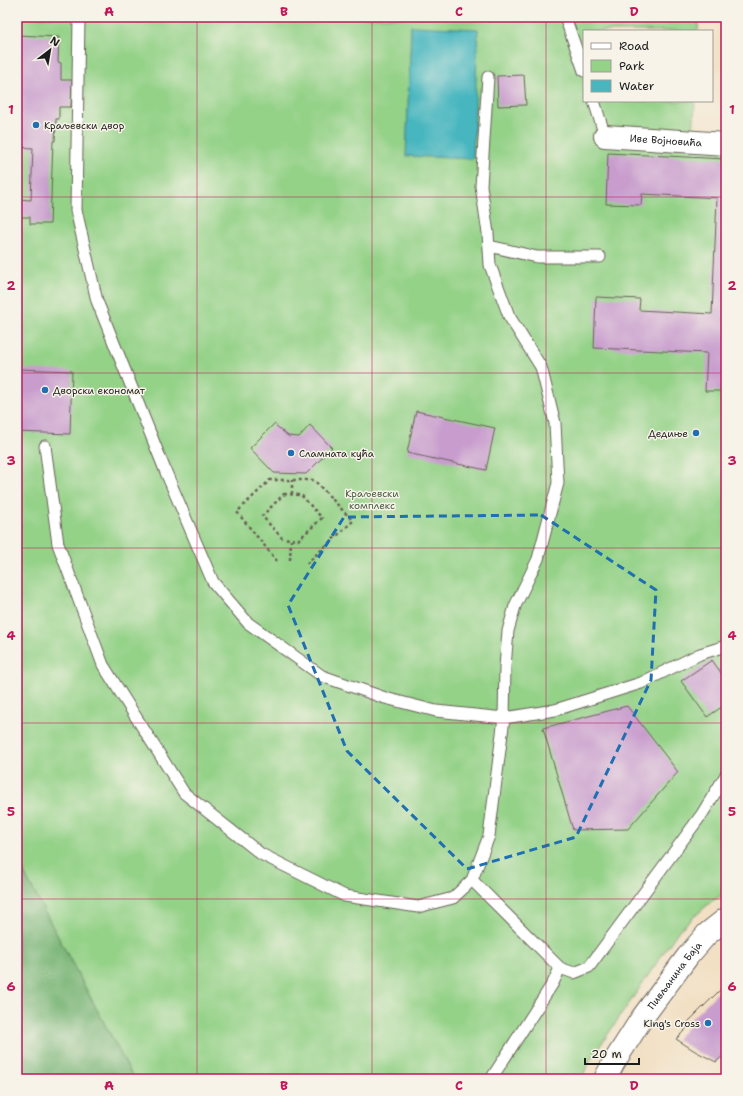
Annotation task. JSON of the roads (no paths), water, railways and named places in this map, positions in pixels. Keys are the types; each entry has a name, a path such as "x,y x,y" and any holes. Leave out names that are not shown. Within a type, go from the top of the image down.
{"street":[{"name":"Иве Војновића","path":"605,136 726,144"},
{"name":"Пивљанина Баја","path":"605,1079 642,1018 688,956 707,934 726,919"}],"lane":[{"path":"79,17 76,210 97,301 165,470 213,582 248,622 322,676 385,698 436,711 504,718 555,710 641,683 700,654 726,646"},
{"path":"565,17 583,69"},
{"path":"45,446 58,544 103,665 184,792 261,854 345,896 418,907 453,898 472,880 489,836 504,718 505,667 508,631 515,606 538,559 558,483 555,424 541,367 509,316 490,265 481,186 488,77"},
{"path":"594,102 605,136"},
{"path":"489,246 537,257 600,257"},
{"path":"472,880 560,968 574,973 589,967 702,814 726,774"},
{"path":"491,1079 553,983 560,968"}],"water":[{"path":"411,26 478,29 473,159 406,156"}],"place":[{"name":"Краљевски двор","path":"36,125"},
{"name":"Дворски економат","path":"45,390"},
{"name":"Дедиње","path":"696,433"},
{"name":"Сламната кућа","path":"291,453"},
{"name":"King's Cross","path":"708,1023"}],"park label":[{"name":"Краљевски комплекс","path":"372,498"}]}
